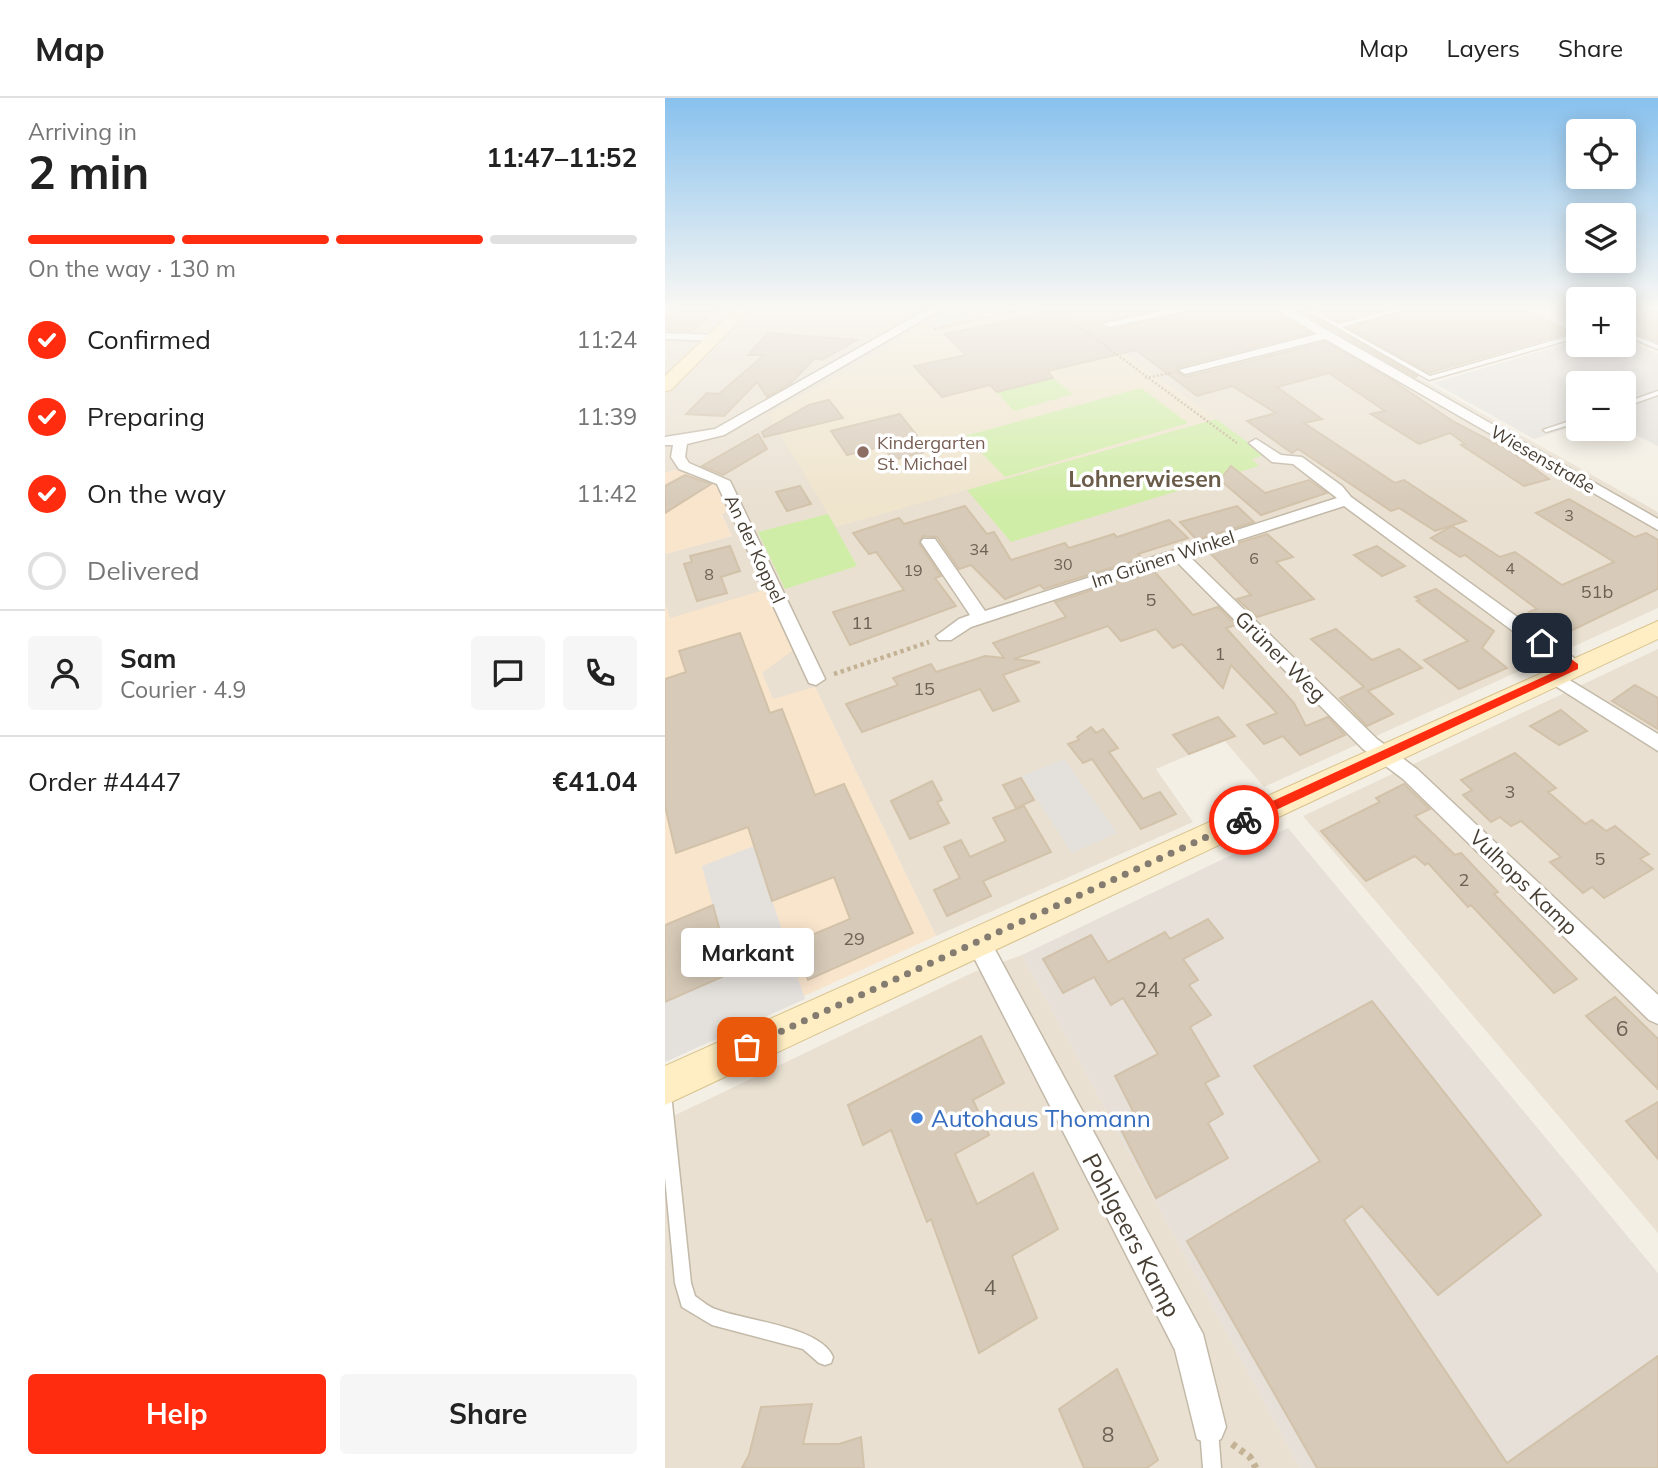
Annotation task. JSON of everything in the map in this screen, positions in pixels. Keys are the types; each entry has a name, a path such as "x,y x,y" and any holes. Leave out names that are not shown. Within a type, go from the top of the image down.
{"main road":[{"path":"665,386 678,374"},
{"path":"665,1086 977,940 1386,756 1658,629"}],"street":[{"path":"672,441 719,432 822,374"},
{"name":"Wiesenstraße","path":"1394,374 1658,525"},
{"name":"An der Koppel","path":"672,441 684,466 723,481 817,679"},
{"path":"1256,443 1276,459 1297,460 1337,489 1346,500 1658,744"},
{"name":"Im Grünen Winkel","path":"945,636 965,623 1346,500"},
{"path":"929,542 981,618"},
{"name":"Grüner Weg","path":"1178,554 1370,744 1386,756"},
{"name":"Vulhops Kamp","path":"1386,756 1411,774 1658,1012"},
{"name":"Pohlgeers Kamp","path":"977,940 1191,1346 1209,1427"}],"lane":[{"path":"1422,374 1429,378 1443,374"},
{"path":"1636,401 1658,393"},
{"path":"1546,430 1566,424"},
{"path":"665,1103 683,1283 688,1301 712,1317 807,1342 825,1357"},
{"path":"1209,1427 1212,1468"}],"path":[{"path":"1140,374 1238,443 1256,443"},
{"path":"817,679 917,647"}],"shaded area":[{"path":"665,374 1412,374 1658,512 1658,608 1264,787 1224,740 1156,769 1193,822 936,936 815,687 773,700 762,673 670,618 665,605 665,554 732,536 721,513 726,512 675,470 665,473"},
{"path":"842,374 1153,374 1216,419 836,527 768,414"},
{"path":"1464,374 1566,374 1566,429 1534,439 1434,383"},
{"path":"1636,374 1658,374 1658,446 1636,435"},
{"path":"675,470 716,483 727,512 721,514 732,536 665,554 665,473"},
{"path":"764,590 793,650 762,673 773,699 815,687 936,936 665,1059 665,605 670,618"},
{"path":"1658,649 1658,1233 1303,816"},
{"path":"1064,759 1117,833 1072,853 1022,776"},
{"path":"1288,828 1658,1273 1658,1468 1300,1468 1022,955"},
{"path":"754,846 805,999 665,1062 665,1002 731,973 702,866"},
{"path":"1022,955 1300,1468 665,1468 665,1120 974,972"}],"green space":[{"path":"1053,378 1073,394 1014,411 997,392"},
{"path":"1141,388 1188,423 1005,477 965,436"},
{"path":"1216,419 1265,455 1252,459 1259,466 1011,542 967,490"},
{"path":"828,514 857,566 785,589 758,532"}],"building":[{"path":"742,374 800,374 791,383 767,397 757,382 724,416 686,414 707,393 719,394"},
{"path":"921,374 1050,374 1053,378 997,392 990,385 942,397"},
{"path":"1168,374 1181,374 1186,377 1198,374 1326,374 1277,387 1322,419 1304,423 1395,483 1404,480 1466,521 1435,531 1399,508 1391,511 1298,449 1292,453 1247,421 1276,413 1232,386 1197,396"},
{"path":"1330,374 1381,374 1454,422 1510,451 1549,479 1524,486 1461,445 1465,444 1450,433 1419,444 1371,414 1385,411"},
{"path":"829,400 843,418 764,437 762,432 809,405"},
{"name":"Kindergarten St. Michael","path":"900,414 929,451 893,460 883,446 847,455 831,431"},
{"path":"758,434 767,449 723,475 702,466"},
{"path":"1231,466 1265,493 1309,480 1327,493 1261,515 1220,480"},
{"path":"685,475 711,484 665,513 665,486"},
{"path":"800,486 811,504 787,511 776,492"},
{"path":"1569,499 1635,537 1646,533 1658,540 1658,589 1562,635 1529,612 1537,609 1465,555 1460,557 1431,538 1452,526 1500,557 1515,552 1562,585 1614,562 1536,513"},
{"path":"965,506 987,534 994,532 1011,560 1065,543 1069,548 1114,534 1117,537 1169,520 1188,538 1138,554 1142,558 1044,589 1040,585 1005,599 971,565 959,569 937,537 923,536 919,543 941,576 935,578 956,606 850,645 833,612 904,590 876,552 869,554 853,533 899,518 904,524"},
{"path":"1237,506 1254,522 1197,540 1180,522"},
{"path":"1267,534 1293,557 1276,562 1314,599 1257,617 1237,599 1251,595 1209,552"},
{"path":"730,546 740,571 721,577 727,593 697,601 684,564 692,562 690,556"},
{"path":"1377,546 1405,566 1382,576 1354,555"},
{"path":"1153,570 1193,615 1218,607 1236,625 1226,628 1294,703 1306,726 1328,717 1345,735 1300,755 1283,736 1264,744 1247,725 1277,713 1231,665 1223,688 1182,644 1173,648 1156,629 1121,641 1108,626 1014,659 1040,662 1003,675 1019,701 993,711 980,689 862,732 846,704 898,685 893,678 931,664 936,672 985,656 1004,658 993,643 1066,617 1055,602"},
{"path":"1436,589 1494,631 1482,648 1507,668 1459,689 1424,660 1468,641 1415,597"},
{"path":"1336,629 1372,660 1399,649 1422,668 1368,691 1393,714 1367,726 1340,698 1364,687 1311,639"},
{"path":"740,633 770,713 782,709 815,795 844,784 913,933 808,980 795,942 850,919 834,877 772,901 748,827 676,853 665,806 665,679 686,672 679,651"},
{"path":"1635,685 1658,698 1658,729 1612,701"},
{"path":"1561,710 1587,731 1559,745 1530,726"},
{"path":"1218,717 1235,736 1189,754 1173,735"},
{"path":"1091,727 1096,733 1103,729 1118,748 1109,752 1143,799 1160,792 1176,814 1141,829 1092,759 1083,763 1068,744 1079,740 1077,737"},
{"path":"1515,753 1556,788 1548,792 1585,824 1592,820 1606,831 1615,826 1649,854 1640,859 1653,869 1604,898 1592,887 1583,893 1550,862 1561,857 1521,821 1511,826 1500,817 1491,822 1463,795 1472,790 1461,780"},
{"path":"1021,778 1034,800 1016,808 1003,785"},
{"path":"932,781 942,800 937,802 949,823 910,839 891,801"},
{"path":"1404,784 1430,809 1415,816 1455,855 1461,853 1498,892 1494,894 1577,979 1554,993 1428,863 1425,865 1415,856 1366,881 1321,831 1380,802 1376,798"},
{"path":"1024,806 1051,852 983,881 991,896 947,916 934,890 960,878 944,847 961,840 970,857 1006,841 993,818"},
{"path":"713,905 731,973 665,1002 665,925"},
{"path":"1208,919 1223,938 1183,959 1198,980 1189,985 1211,1015 1190,1027 1219,1076 1205,1083 1223,1114 1208,1123 1228,1158 1156,1198 1116,1120 1133,1111 1115,1076 1158,1054 1123,998 1111,1005 1094,977 1063,993 1043,959 1091,935 1108,962 1165,932 1170,939"},
{"path":"1615,997 1658,1039 1658,1089 1586,1016"},
{"path":"1372,1001 1541,1215 1438,1295 1362,1206 1344,1220 1507,1463 1658,1356 1658,1468 1317,1468 1187,1241 1320,1161 1254,1066"},
{"path":"981,1036 1004,1083 973,1100 989,1135 955,1154 977,1204 1033,1173 1058,1229 1012,1256 1037,1318 979,1353 931,1219 927,1222 891,1130 863,1145 848,1105"},
{"path":"1658,1102 1658,1159 1626,1121"},
{"path":"1117,1369 1158,1460 1147,1468 1084,1468 1059,1409"},
{"path":"812,1404 803,1444 839,1444 861,1437 864,1468 742,1468 749,1455 761,1407"}],"way so far":[{"path":"747,1047 1244,820"}],"place":[{"name":"Kindergarten St. Michael","path":"863,452"},
{"name":"Markant","path":"747,1047"},
{"name":"Autohaus Thomann","path":"917,1118"}],"district":[{"name":"Lohnerwiesen","path":"1145,478"}],"route":[{"path":"1244,820 1574,667 1542,643"}]}
